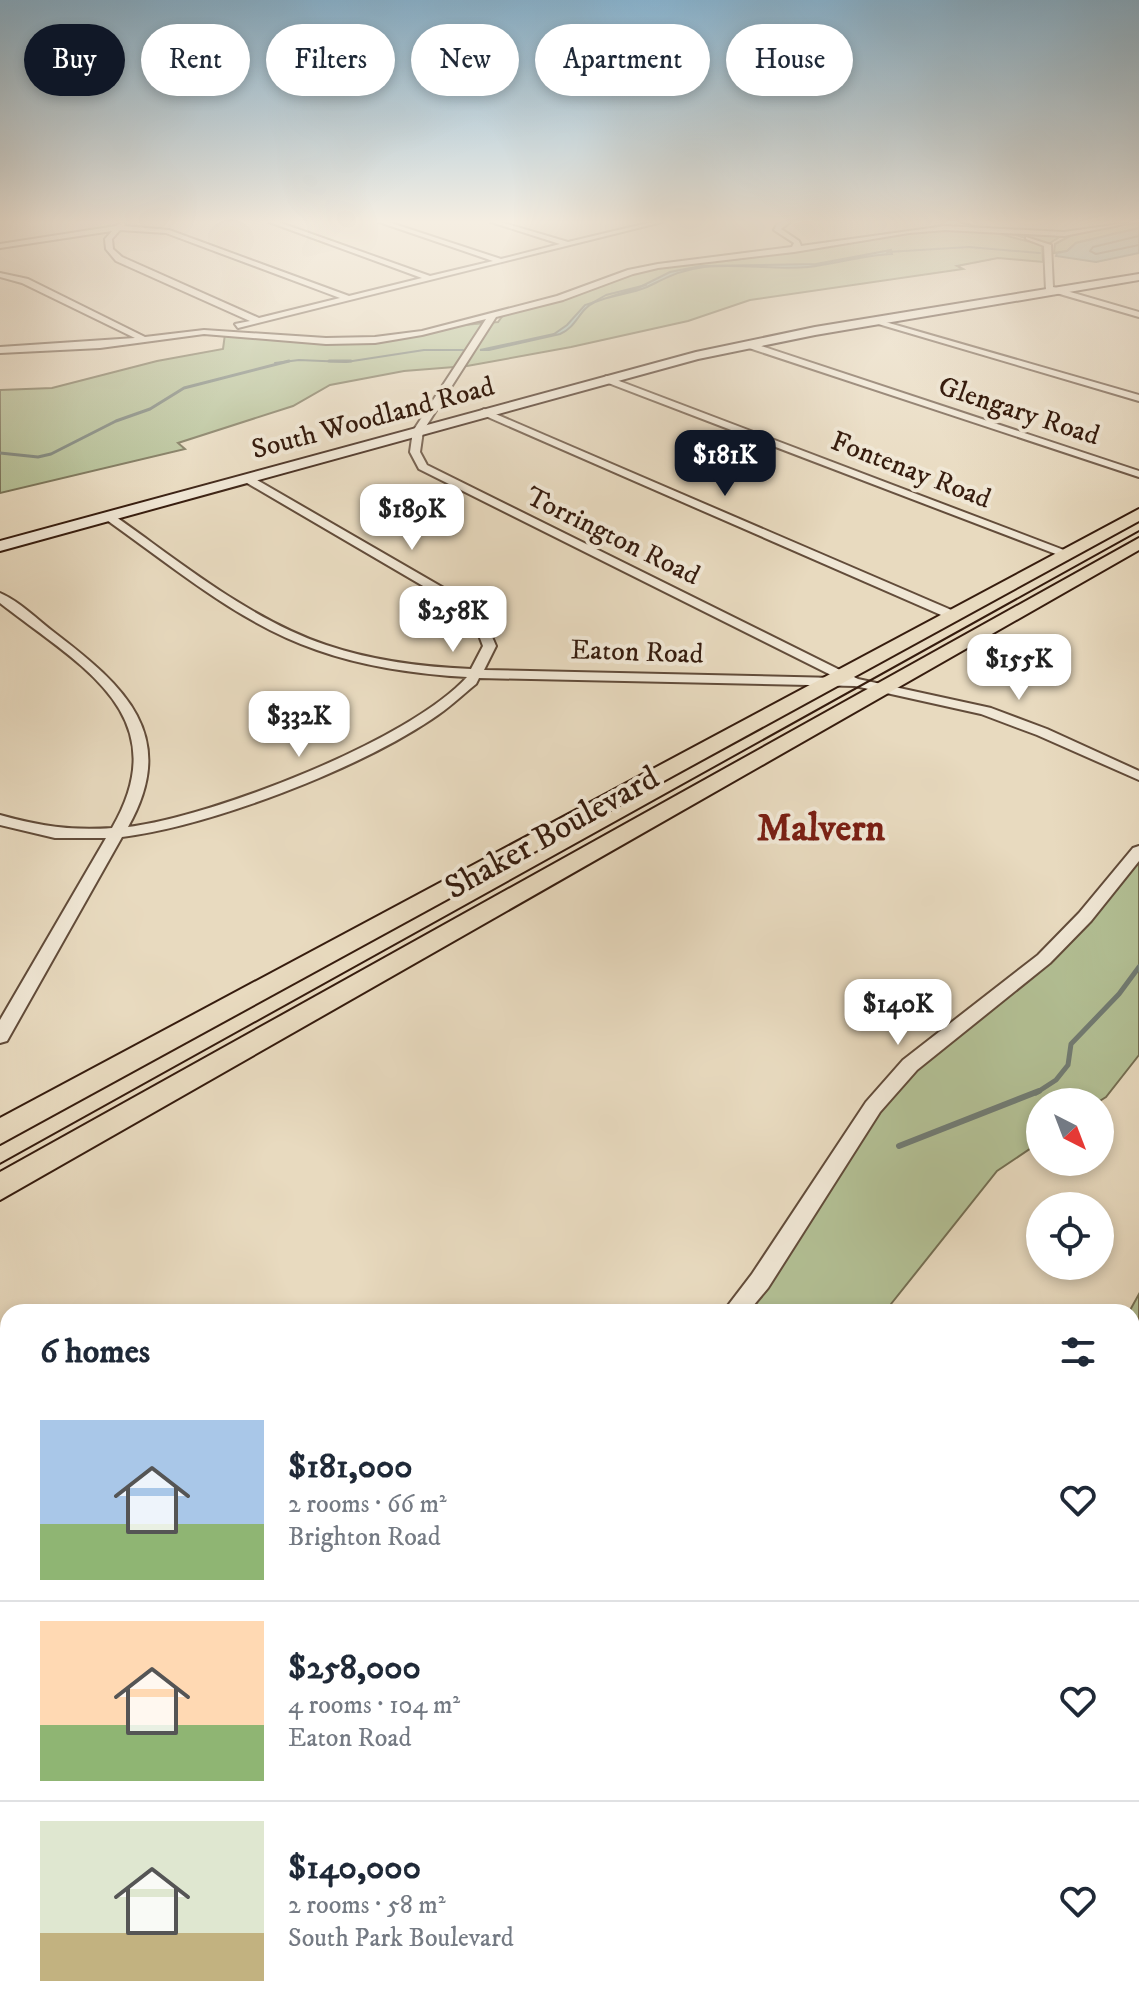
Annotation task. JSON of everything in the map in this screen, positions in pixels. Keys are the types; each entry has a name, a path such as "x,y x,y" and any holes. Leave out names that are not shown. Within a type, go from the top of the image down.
{"main road":[{"name":"Shaker Boulevard","path":"0,1132 842,680 952,615 1139,514"},
{"name":"Shaker Boulevard","path":"0,1187 1139,543"}],"street":[{"path":"96,316 145,340"},
{"path":"246,316 299,339"},
{"path":"1,349 145,340 282,316"},
{"path":"204,332 299,339 375,340 422,333 489,316"},
{"path":"418,431 492,316"},
{"name":"South Woodland Road","path":"0,546 606,379 749,345 907,316"},
{"path":"878,321 1139,398"},
{"name":"Glengary Road","path":"749,345 1139,474"},
{"name":"Fontenay Road","path":"606,379 1065,554"},
{"path":"484,412 952,615"},
{"name":"Torrington Road","path":"418,431 415,452 423,467 434,475 842,680"},
{"path":"0,820 46,830 117,833 196,817 330,766 443,707 464,691 479,673 489,648 489,631 471,607 246,478"},
{"name":"Eaton Road","path":"108,516 257,616 301,640 373,662 479,673 842,680 905,691 1014,720 1139,776"},
{"path":"0,597 107,684 131,713 140,735 140,764 133,799 117,833 0,1036"},
{"path":"741,1304 760,1281 873,1107 910,1065 1044,959 1085,917 1139,851"}],"green space":[{"path":"502,316 703,316 571,347 467,366 404,371 330,385 293,406 178,443 185,449 0,493 0,390 52,388 157,361 223,349 225,334 373,342 463,325 498,322"},
{"path":"1139,852 1139,1055 1113,1088 1026,1088 1026,1151 997,1171 891,1304 739,1304 873,1107 992,1002"}],"water":[{"path":"575,316 579,316 560,334 480,350 554,334"}],"waterway":[{"path":"287,361 346,362 424,350 463,350"},
{"path":"0,453 38,457 51,454 116,421 150,409 184,388 287,361"},
{"path":"275,363 287,361"},
{"path":"329,361 351,361"},
{"path":"1044,1088 1056,1080 1068,1065 1071,1044 1119,994 1139,967"},
{"path":"899,1146 1026,1096"}],"tram line":[{"path":"0,1164 1139,531"}],"district":[{"name":"Malvern","path":"821,829"}]}
